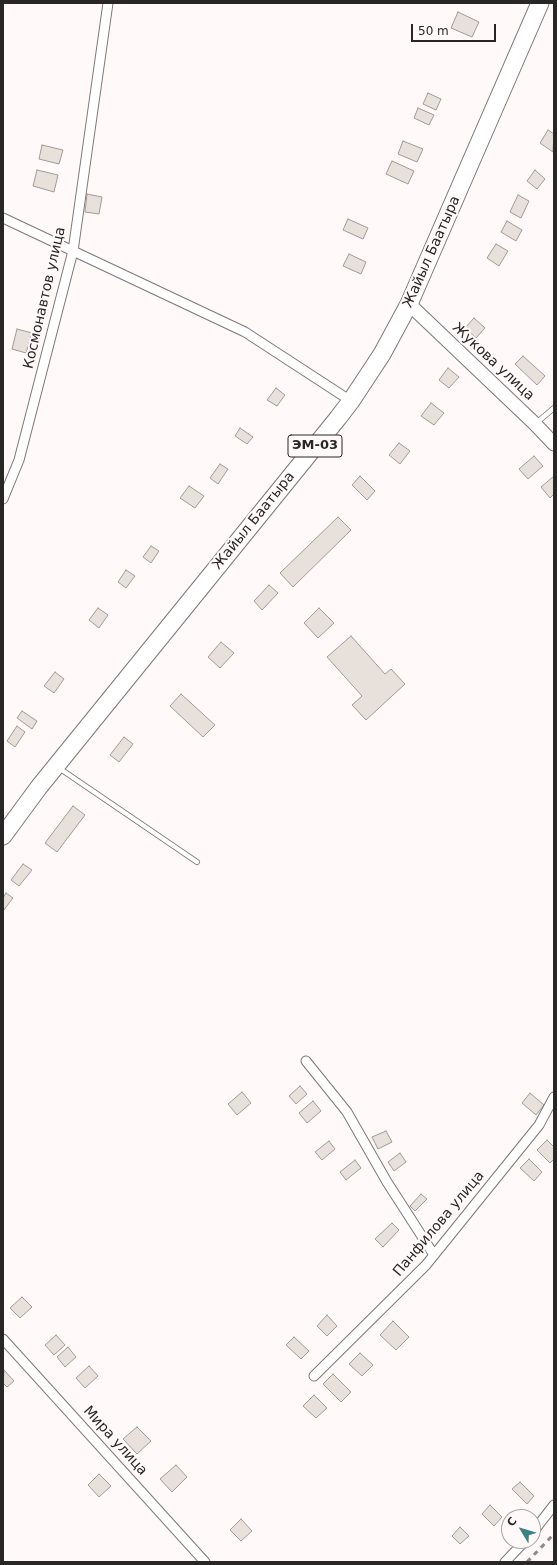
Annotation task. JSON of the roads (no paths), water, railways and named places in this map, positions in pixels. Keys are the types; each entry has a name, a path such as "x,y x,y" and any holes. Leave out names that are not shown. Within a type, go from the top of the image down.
{"highway":[{"name":"Жайыл Баатыра","path":"3,836 56,766 351,401 382,354 409,304 540,3"}],"street":[{"name":"Космонавтов улица","path":"3,499 19,460 73,252 108,3"},
{"path":"3,218 245,332 351,401"},
{"name":"Жукова улица","path":"409,304 554,444"},
{"path":"306,1061 347,1112 387,1182 434,1255"},
{"name":"Панфилова улица","path":"314,1376 426,1265 539,1125 554,1096"},
{"name":"Мира улица","path":"3,1339 205,1562"},
{"path":"541,1522 554,1505"},
{"path":"504,1562 517,1549"}],"lane":[{"path":"535,424 554,408"},
{"path":"56,766 197,862"}],"railway":[{"path":"527,1562 554,1534"}]}
